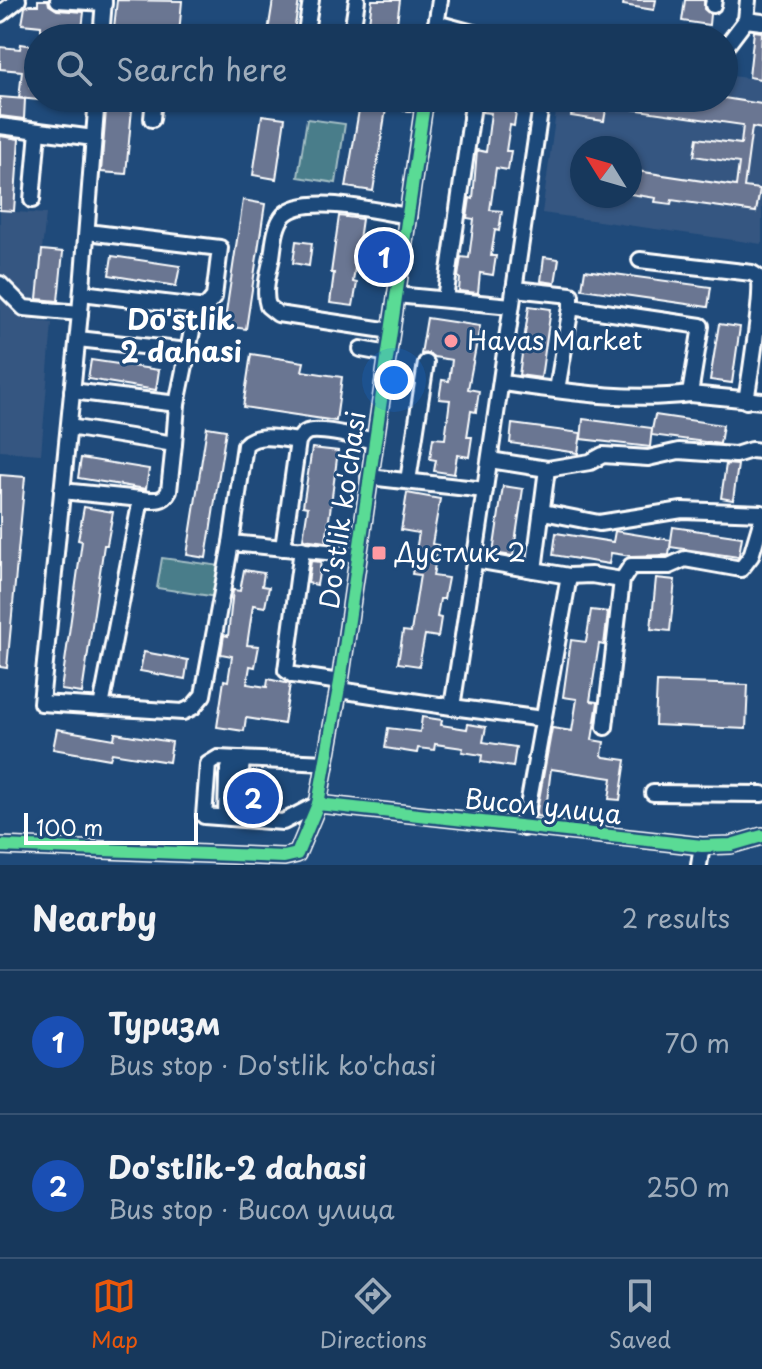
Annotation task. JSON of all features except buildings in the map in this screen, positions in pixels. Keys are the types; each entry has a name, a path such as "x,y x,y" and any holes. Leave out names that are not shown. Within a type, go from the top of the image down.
{"street":[{"path":"0,14 18,0"},
{"path":"58,0 104,2 102,24"},
{"path":"307,24 311,0"},
{"path":"353,24 357,0"},
{"path":"436,24 440,0"},
{"path":"738,31 746,20 748,0"},
{"path":"746,20 762,22"},
{"path":"96,112 78,339 41,703 183,712 193,707 203,695 231,543 245,445 253,438 262,437 298,441"},
{"path":"152,119 153,112"},
{"name":"Do'stlik ko'chasi","path":"0,846 284,857 297,854 318,804 340,686 423,112"},
{"path":"445,299 472,112"},
{"path":"452,707 540,112"},
{"path":"0,126 94,138"},
{"path":"32,200 38,131"},
{"path":"391,331 278,314 268,306 267,285 277,229 287,212 299,207 329,204 408,216"},
{"path":"62,491 141,499 161,500 166,497 177,404 194,321 214,297 220,248 87,232"},
{"path":"640,260 757,276 760,281 760,303 746,401"},
{"path":"0,284 24,308 80,313"},
{"path":"514,289 571,295 557,390"},
{"path":"82,293 206,308"},
{"path":"396,295 511,306"},
{"path":"571,307 701,326 690,394"},
{"path":"78,339 188,351"},
{"path":"361,349 388,354"},
{"path":"408,481 426,363"},
{"path":"502,383 633,398 690,394 762,401"},
{"path":"72,391 177,404"},
{"path":"69,427 174,444"},
{"path":"283,548 298,441 305,432 375,441"},
{"path":"490,460 547,469 590,462 603,455 648,458 679,451 735,455 751,450 762,451"},
{"path":"534,570 547,469"},
{"path":"369,477 485,490"},
{"path":"101,707 141,499"},
{"path":"543,512 599,523 682,510 762,516 751,556 741,569 685,559 669,566 631,566 622,580 605,727"},
{"path":"231,543 358,555"},
{"path":"302,549 286,670 293,675 452,707 543,719"},
{"path":"475,560 569,576 591,575 622,580"},
{"path":"524,828 569,576"},
{"path":"225,817 216,774 231,759"},
{"path":"225,817 231,759"},
{"path":"318,804 283,822 204,816 208,764 231,759 326,763"},
{"path":"653,793 762,794"},
{"name":"Висол улица","path":"318,804 702,846 731,845 762,836"},
{"path":"699,865 702,846"}],"shaded area":[{"path":"738,77 762,80 762,244 542,213 556,112 738,112"},
{"path":"0,211 46,214 42,249 63,252 58,303 37,301 34,320 52,323 41,454 0,451"}],"green space":[{"path":"307,119 345,124 336,183 298,177"},
{"path":"162,558 221,566 217,597 157,588"}],"cycle path":[{"path":"0,846 284,857 297,854 318,804 340,682 423,112"},
{"path":"318,804 702,846 731,845 762,836"}],"place":[{"name":"Туризм","path":"384,257"},
{"name":"Havas Market","path":"451,341"},
{"name":"Дустлик 2","path":"379,553"},
{"name":"Do'stlik-2 dahasi","path":"253,798"}],"district":[{"name":"Do'stlik 2 dahasi","path":"181,336"}]}
